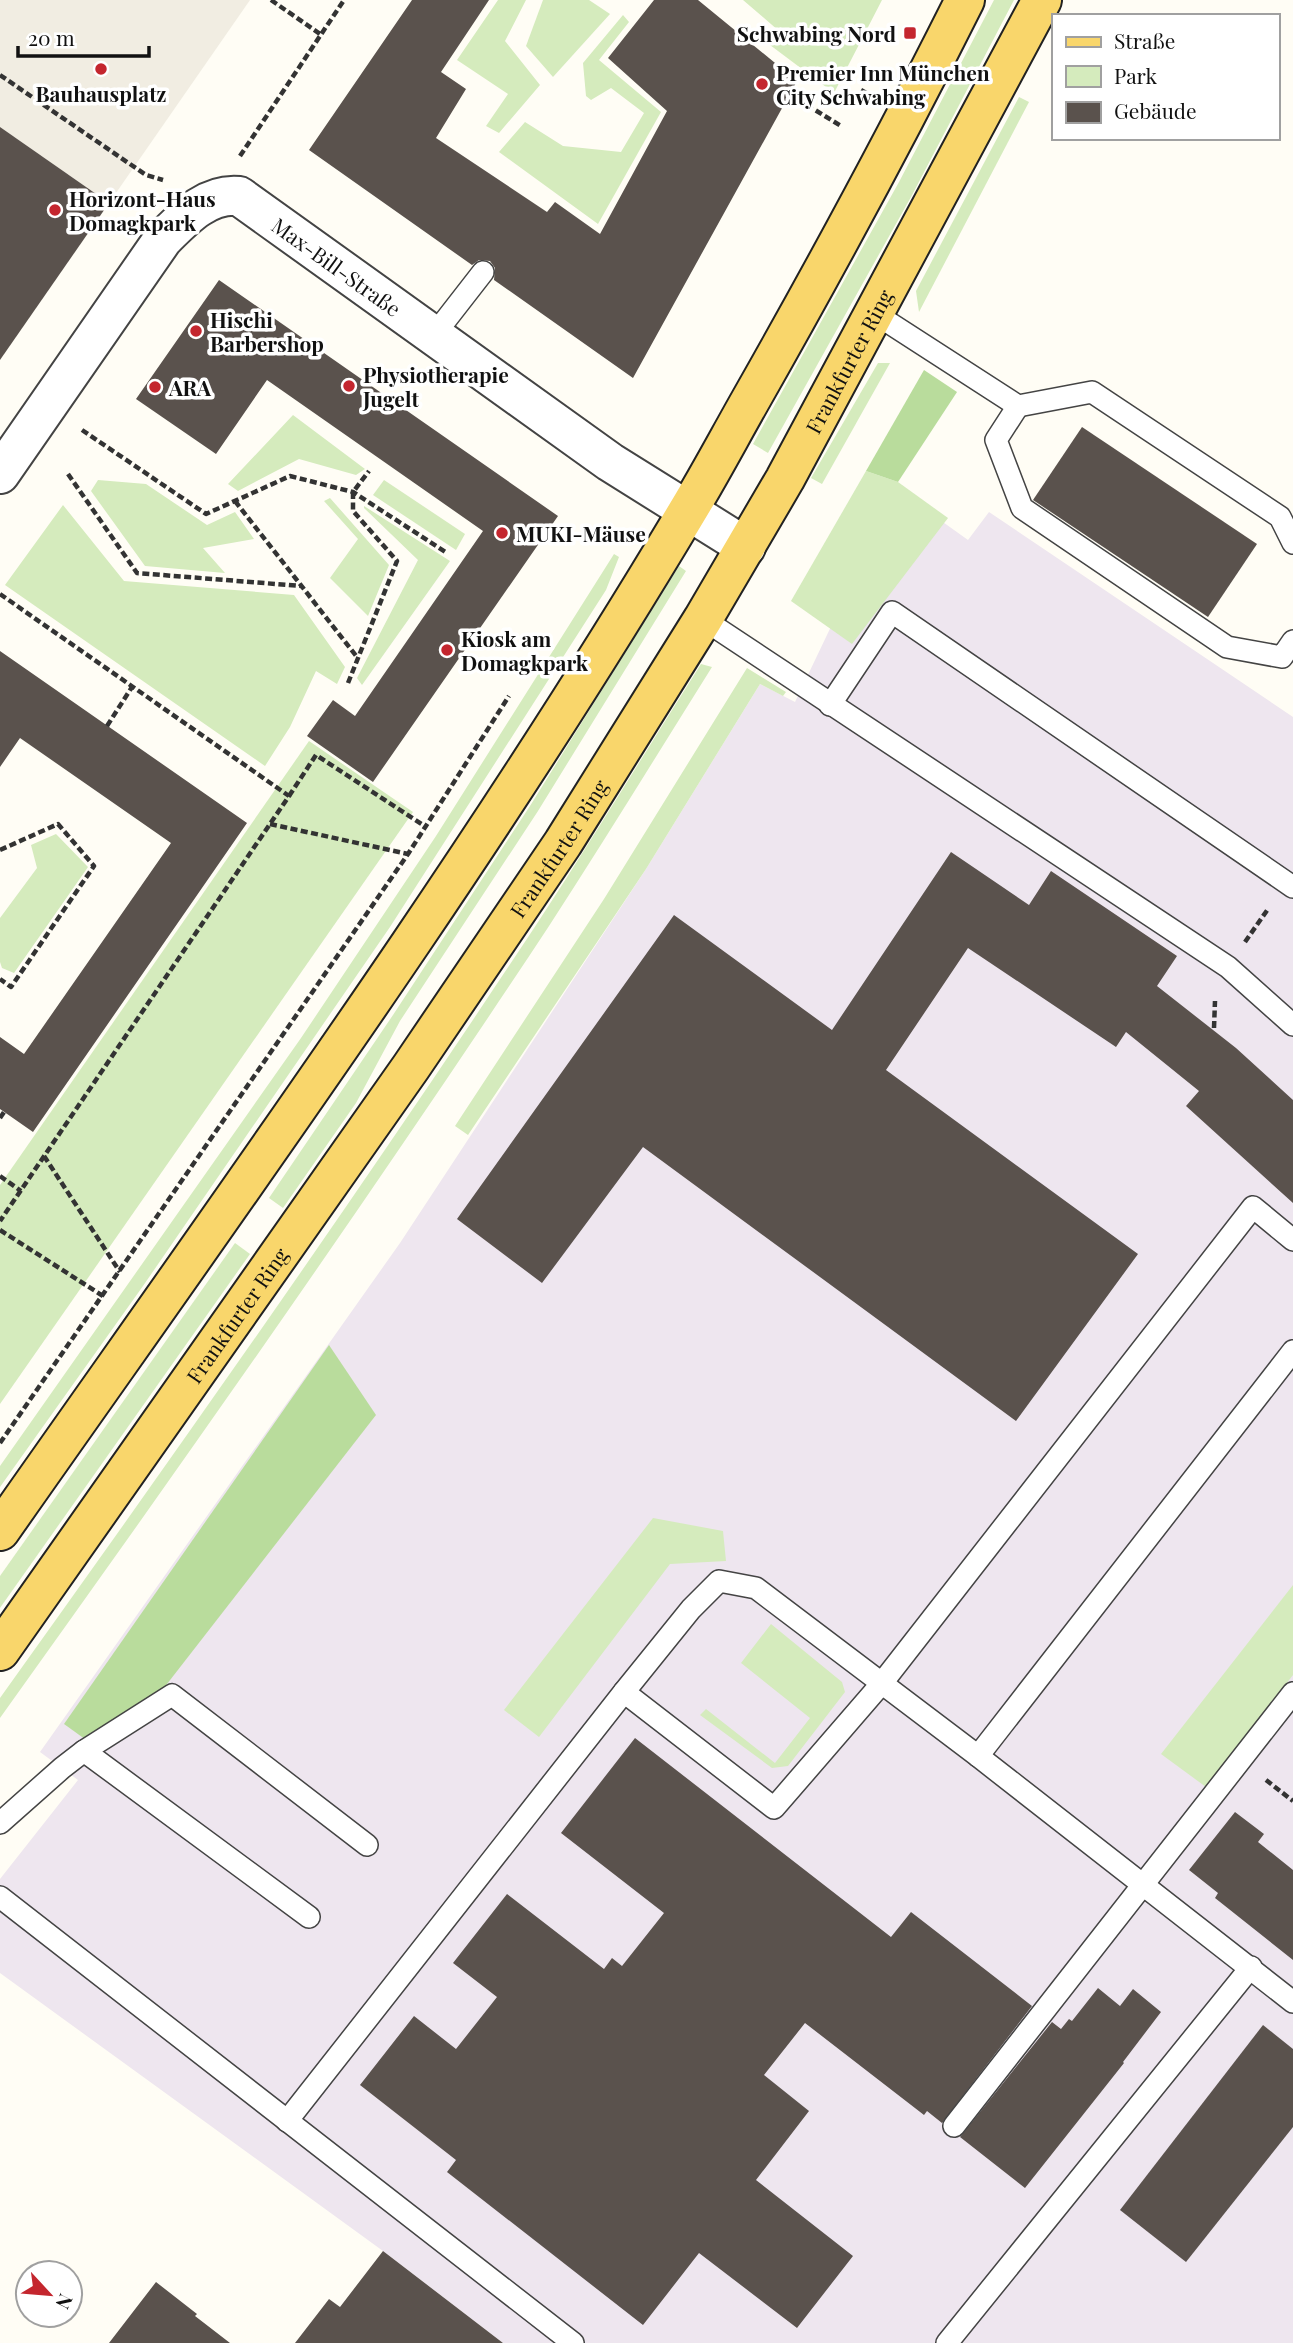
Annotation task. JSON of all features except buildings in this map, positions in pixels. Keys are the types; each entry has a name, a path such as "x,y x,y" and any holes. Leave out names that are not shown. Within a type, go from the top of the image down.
{"main road":[{"path":"0,1531 422,927 539,749 687,512 817,282 918,95 965,0"},
{"name":"Frankfurter Ring","path":"0,1651 419,1056 563,844 746,547 1042,0"}],"street":[{"name":"Max-Bill-Straße","path":"215,198 239,196 610,462 746,547"},
{"path":"0,474 163,239 186,216 215,198"}],"lane":[{"path":"434,335 483,272"},
{"path":"874,313 1018,406 1092,391 1280,517 1293,543"},
{"path":"1018,406 996,440 1022,508 1227,647 1282,657 1293,641"},
{"path":"830,705 892,612 1293,887"},
{"path":"703,619 1228,967 1293,1025"},
{"path":"624,1692 774,1808 882,1683 1253,1207 1293,1240"},
{"path":"978,1756 1293,1351"},
{"path":"287,2121 624,1692 691,1609 719,1581 756,1588 978,1756 1293,2002"},
{"path":"954,2126 1293,1693"},
{"path":"0,1823 62,1768 172,1695 367,1845"},
{"path":"85,1751 309,1917"},
{"path":"0,1897 573,2343"},
{"path":"947,2343 1251,1967"}],"path":[{"path":"271,0 320,34"},
{"path":"0,75 146,175 215,198 250,138 344,0"},
{"path":"861,90 871,96"},
{"path":"789,94 841,126"},
{"path":"46,407 206,514 290,476 353,492 447,553"},
{"path":"348,683 397,561 353,512 353,492 369,471"},
{"path":"68,474 137,573 302,586"},
{"path":"235,501 358,658"},
{"path":"0,594 289,796"},
{"path":"107,726 132,687"},
{"path":"0,1443 426,828 509,696"},
{"path":"0,1221 316,755 426,828"},
{"path":"0,850 58,824 94,866 11,987 0,979"},
{"path":"270,824 408,854"},
{"path":"0,1118 4,1112"},
{"path":"44,1156 120,1272"},
{"path":"0,1176 21,1191"},
{"path":"0,1230 103,1296"}],"shaded area":[{"name":"Bauhausplatz","path":"0,0 250,0 109,203 0,127"},
{"path":"887,482 968,540 989,512 1293,717 1293,2343 503,2343 383,2251 0,1973 0,1879 78,1780 40,1752 400,1243 646,869 760,684 795,702 837,614"}],"green space":[{"path":"498,0 526,0 505,41 540,85 499,133 486,126 508,94 457,60"},
{"path":"543,0 589,0 610,14 553,77 526,46"},
{"path":"743,0 882,0 834,93 770,45 779,31"},
{"path":"994,0 1014,0 911,197 768,453 753,444 899,182"},
{"path":"623,15 629,22 599,60 661,112 598,224 499,152 525,122 563,146 621,152 644,113 611,88 591,100 586,96 583,63"},
{"path":"1019,97 1029,102 919,312 916,291"},
{"path":"878,363 890,363 822,484 811,478"},
{"path":"924,370 957,392 898,482 866,471"},
{"path":"293,415 365,469 356,475 299,459 238,491 228,484"},
{"path":"866,471 898,482 948,518 852,644 791,601"},
{"path":"98,480 146,484 207,525 235,512 254,539 203,548 225,573 145,566 91,491"},
{"path":"384,480 465,534 456,550 373,495"},
{"path":"330,498 389,565 368,616 330,578 358,539 324,501"},
{"path":"63,505 124,581 294,595 345,667 337,684 316,671 290,727 265,766 5,585"},
{"path":"364,506 450,561 362,685 357,678 418,560"},
{"path":"614,554 619,557 606,590 390,927 143,1286 0,1487 0,1466 301,1038 436,836"},
{"path":"679,566 686,571 538,811 400,1021 356,1103 283,1208 269,1198 530,806"},
{"path":"701,664 712,667 549,926 278,1325 0,1718 0,1698 206,1408 408,1116 560,887"},
{"path":"747,668 786,692 783,696 760,684 646,869 468,1135 455,1126 604,899"},
{"path":"309,741 413,812 0,1404 0,1185"},
{"path":"56,834 88,867 14,973 2,968 0,962 0,918 37,868 31,845"},
{"path":"235,1243 250,1254 0,1608 0,1576"},
{"path":"329,1345 376,1415 160,1693 89,1742 64,1724"},
{"path":"653,1518 723,1531 726,1561 670,1564 539,1737 504,1710"},
{"path":"1293,1585 1293,1675 1206,1787 1161,1754"},
{"path":"771,1624 842,1682 845,1692 788,1766 772,1768 700,1715 706,1709 775,1763 810,1718 741,1663"}],"place":[{"name":"Schwabing Nord","path":"910,33"},
{"name":"Bauhausplatz","path":"101,69"},
{"name":"Premier Inn München City Schwabing","path":"762,84"},
{"name":"Horizont-Haus Domagkpark","path":"55,210"},
{"name":"Hischi Barbershop","path":"196,331"},
{"name":"Physiotherapie Jugelt","path":"349,386"},
{"name":"ARA","path":"155,387"},
{"name":"MUKI-Mäuse","path":"502,533"},
{"name":"Kiosk am Domagkpark","path":"447,650"}]}
